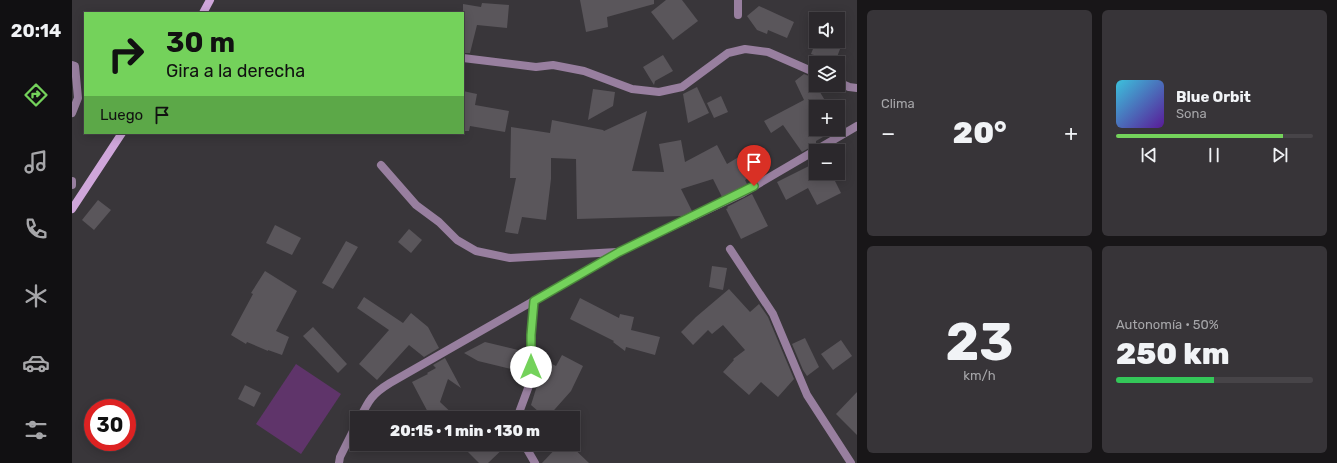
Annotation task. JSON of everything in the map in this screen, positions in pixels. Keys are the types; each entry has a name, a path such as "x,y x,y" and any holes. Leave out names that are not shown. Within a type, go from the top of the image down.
{"main road":[{"path":"204,12 210,0"},
{"path":"72,209 121,134"}],"street":[{"path":"738,0 738,16"},
{"path":"464,58 536,67 553,65 584,71 632,89 659,92 682,87 728,53 745,49 768,52 809,70"},
{"path":"72,65 75,66 78,98 72,113"},
{"path":"845,85 857,88"},
{"path":"364,411 369,400 377,390 619,252 741,194 857,126"},
{"path":"380,165 416,205 438,222 457,240 476,251 510,258 619,252"},
{"path":"730,249 773,314 807,395 852,463"},
{"path":"520,411 530,383 531,335 534,301"},
{"path":"339,463 350,437"},
{"path":"528,451 535,463"}],"shaded area":[{"path":"296,364 341,394 301,454 256,424"}],"building":[{"path":"580,0 654,0 654,4 607,17 608,27 586,32"},
{"path":"666,0 682,0 698,21 673,40 651,12"},
{"path":"482,3 509,5 507,28 477,25 470,53 464,53 463,4 481,7"},
{"path":"759,6 794,22 787,38 768,30 767,34 757,30 747,16"},
{"path":"813,48 840,48 837,56 817,56 811,54"},
{"path":"663,55 673,71 655,81 654,85 643,67"},
{"path":"804,74 809,76 809,92 820,92 825,100 809,100 809,136 825,136 816,141 816,144 809,144 809,148 802,152 783,125 771,133 764,121 804,100 795,81"},
{"path":"697,87 709,113 688,123 683,94"},
{"path":"593,89 615,92 613,106 588,120"},
{"path":"464,91 477,94 475,105 509,111 505,132 470,126 469,131 464,131"},
{"path":"721,96 728,112 714,118 707,103"},
{"path":"647,111 632,171 664,172 659,144 681,140 685,162 717,145 727,164 752,149 764,169 745,180 747,184 722,197 713,179 681,189 692,211 682,216 577,219 576,159 551,158 551,179 546,220 522,217 518,234 505,232 516,178 510,178 511,127 550,133 552,120 604,131"},
{"path":"809,166 809,180 834,180 841,193 817,205 808,188 786,200 777,182"},
{"path":"752,194 768,226 741,239 726,209 728,208 727,207"},
{"path":"98,200 111,210 94,230 82,220"},
{"path":"275,225 301,238 292,255 266,243"},
{"path":"409,229 422,240 411,253 398,242"},
{"path":"346,241 358,247 333,289 322,283"},
{"path":"712,266 727,268 723,290 709,287"},
{"path":"265,271 297,291 276,331 289,337 282,355 247,342 246,344 231,335 253,294 251,293"},
{"path":"729,289 750,312 759,304 768,317 794,379 778,397 761,382 749,395 723,372 734,360 733,359 745,350 723,325 712,334 708,330 693,345 681,332"},
{"path":"364,297 403,323 411,313 428,327 439,348 424,357 409,345 377,380 359,364 389,330 357,308"},
{"path":"580,298 619,318 620,314 634,317 631,330 660,337 655,355 626,347 625,351 613,342 614,341 570,319"},
{"path":"313,327 347,364 338,373 303,336"},
{"path":"805,338 819,367 807,376 792,344"},
{"path":"841,340 852,356 833,370 821,354"},
{"path":"485,342 522,351 523,372 478,361 464,353"},
{"path":"562,355 583,366 571,391 553,411 538,411 531,405 539,376 546,361 556,366"},
{"path":"445,358 461,388 448,379 440,402 450,411 427,411 412,382 436,368 433,365"},
{"path":"245,385 261,393 254,407 238,399"},
{"path":"857,392 857,435 836,414"},
{"path":"467,451 501,451 488,463 479,463"},
{"path":"553,451 576,451 589,463 542,463"}],"route":[{"path":"531,367 531,335 534,301 619,252 741,194 754,186"}]}
